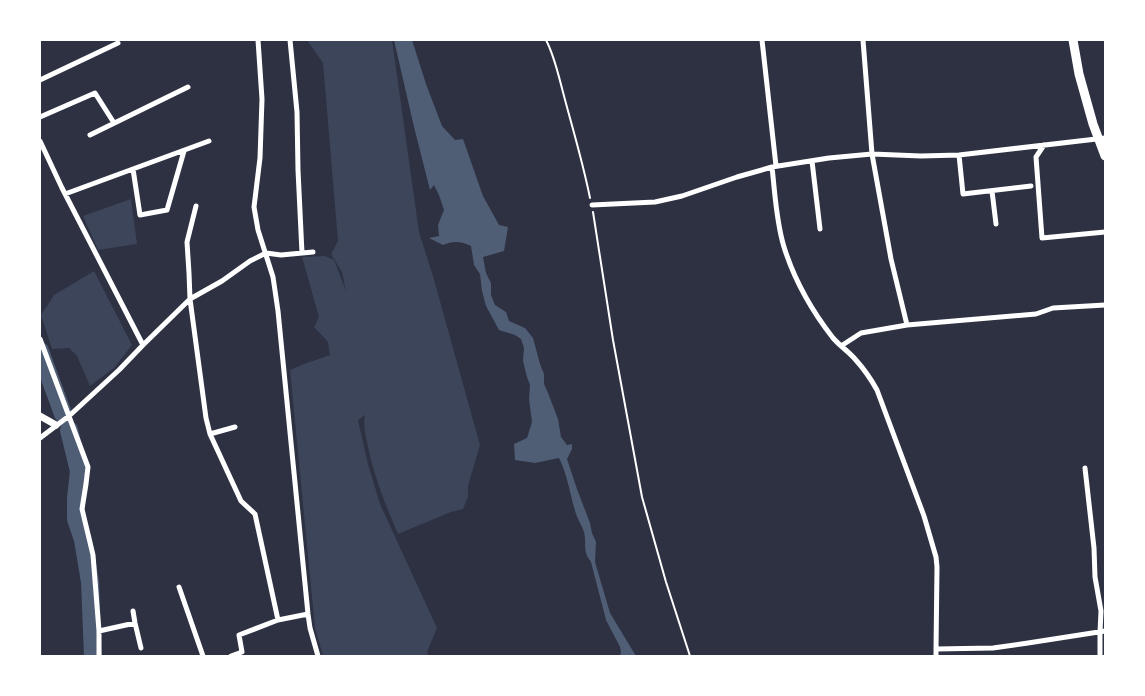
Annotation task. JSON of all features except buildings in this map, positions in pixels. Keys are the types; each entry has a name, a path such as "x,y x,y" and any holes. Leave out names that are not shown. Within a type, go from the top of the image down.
{"main road":[{"path":"1073,40 1079,74 1093,124 1102,138 1105,156"}],"street":[{"path":"258,40 262,99 260,158 254,208 258,230 273,277 278,311 308,614 318,656"},
{"path":"290,40 297,112 302,253"},
{"path":"762,40 780,233 793,272 809,303 833,337 854,357 878,390 924,516 936,557 938,578 936,656"},
{"path":"863,40 872,154 891,259 907,325"},
{"path":"40,80 118,42"},
{"path":"90,135 188,87"},
{"path":"40,116 95,93 114,123"},
{"path":"592,205 655,202 682,196 736,177 774,167 812,161 872,154 959,155 1102,138"},
{"path":"40,141 143,346"},
{"path":"65,194 209,141"},
{"path":"1044,145 1036,157 1042,238 1105,232"},
{"path":"133,169 140,215 167,210 184,150"},
{"path":"959,155 963,194 1030,186"},
{"path":"812,161 820,229"},
{"path":"992,192 996,224"},
{"path":"196,206 187,242 190,300 206,418 210,434 241,501 255,514 278,620"},
{"path":"40,438 69,416 119,370 190,300 222,281 250,261 266,253 281,255 313,252"},
{"path":"841,346 861,333 907,325 1036,314 1053,308 1105,305"},
{"path":"40,339 88,467 82,509 93,555 99,656"},
{"path":"40,416 56,425"},
{"path":"210,434 235,427"},
{"path":"1085,468 1094,548 1095,577 1102,611 1100,656"},
{"path":"179,587 203,656"},
{"path":"133,611 141,648"},
{"path":"231,656 242,652 239,635 278,620 308,614"},
{"path":"99,631 135,623"},
{"path":"936,649 993,648 1102,631"}],"path":[{"path":"546,40 562,91 592,205 613,340 642,497 666,582 690,656"}],"shaded area":[{"path":"307,40 392,40 419,232 480,445 468,486 468,497 463,509 451,512 398,534 376,477 365,432 365,415 358,420 380,504 437,628 427,652 429,656 323,656 315,628 290,370 330,355 328,342 314,327 319,317 302,257 325,256 334,260 346,291 342,272 331,254 338,241 323,63"},
{"path":"394,40 412,40 442,126 455,140 463,139 483,196 499,225 508,227 504,251 483,257 486,273 491,283 491,295 495,305 506,312 509,321 525,328 533,338 544,374 544,384 558,419 561,437 567,445 572,444 572,449 567,459 596,542 595,562 610,613 636,656 620,656 620,647 606,620 591,562 586,551 584,532 576,514 567,479 559,458 535,463 515,460 514,444 527,438 532,422 529,399 530,385 523,361 524,348 521,339 499,330 486,306 480,274 474,265 471,246 457,242 443,245 429,238 439,236 438,225 444,210 434,185 430,190"},
{"path":"131,199 137,244 98,250 83,216"},
{"path":"94,271 132,345 114,368 90,386 77,356 69,348 52,349 41,315 54,295"}],"waterway":[{"path":"40,351 63,414"},
{"path":"69,430 79,471 76,519 83,540 90,582 93,656"}]}
